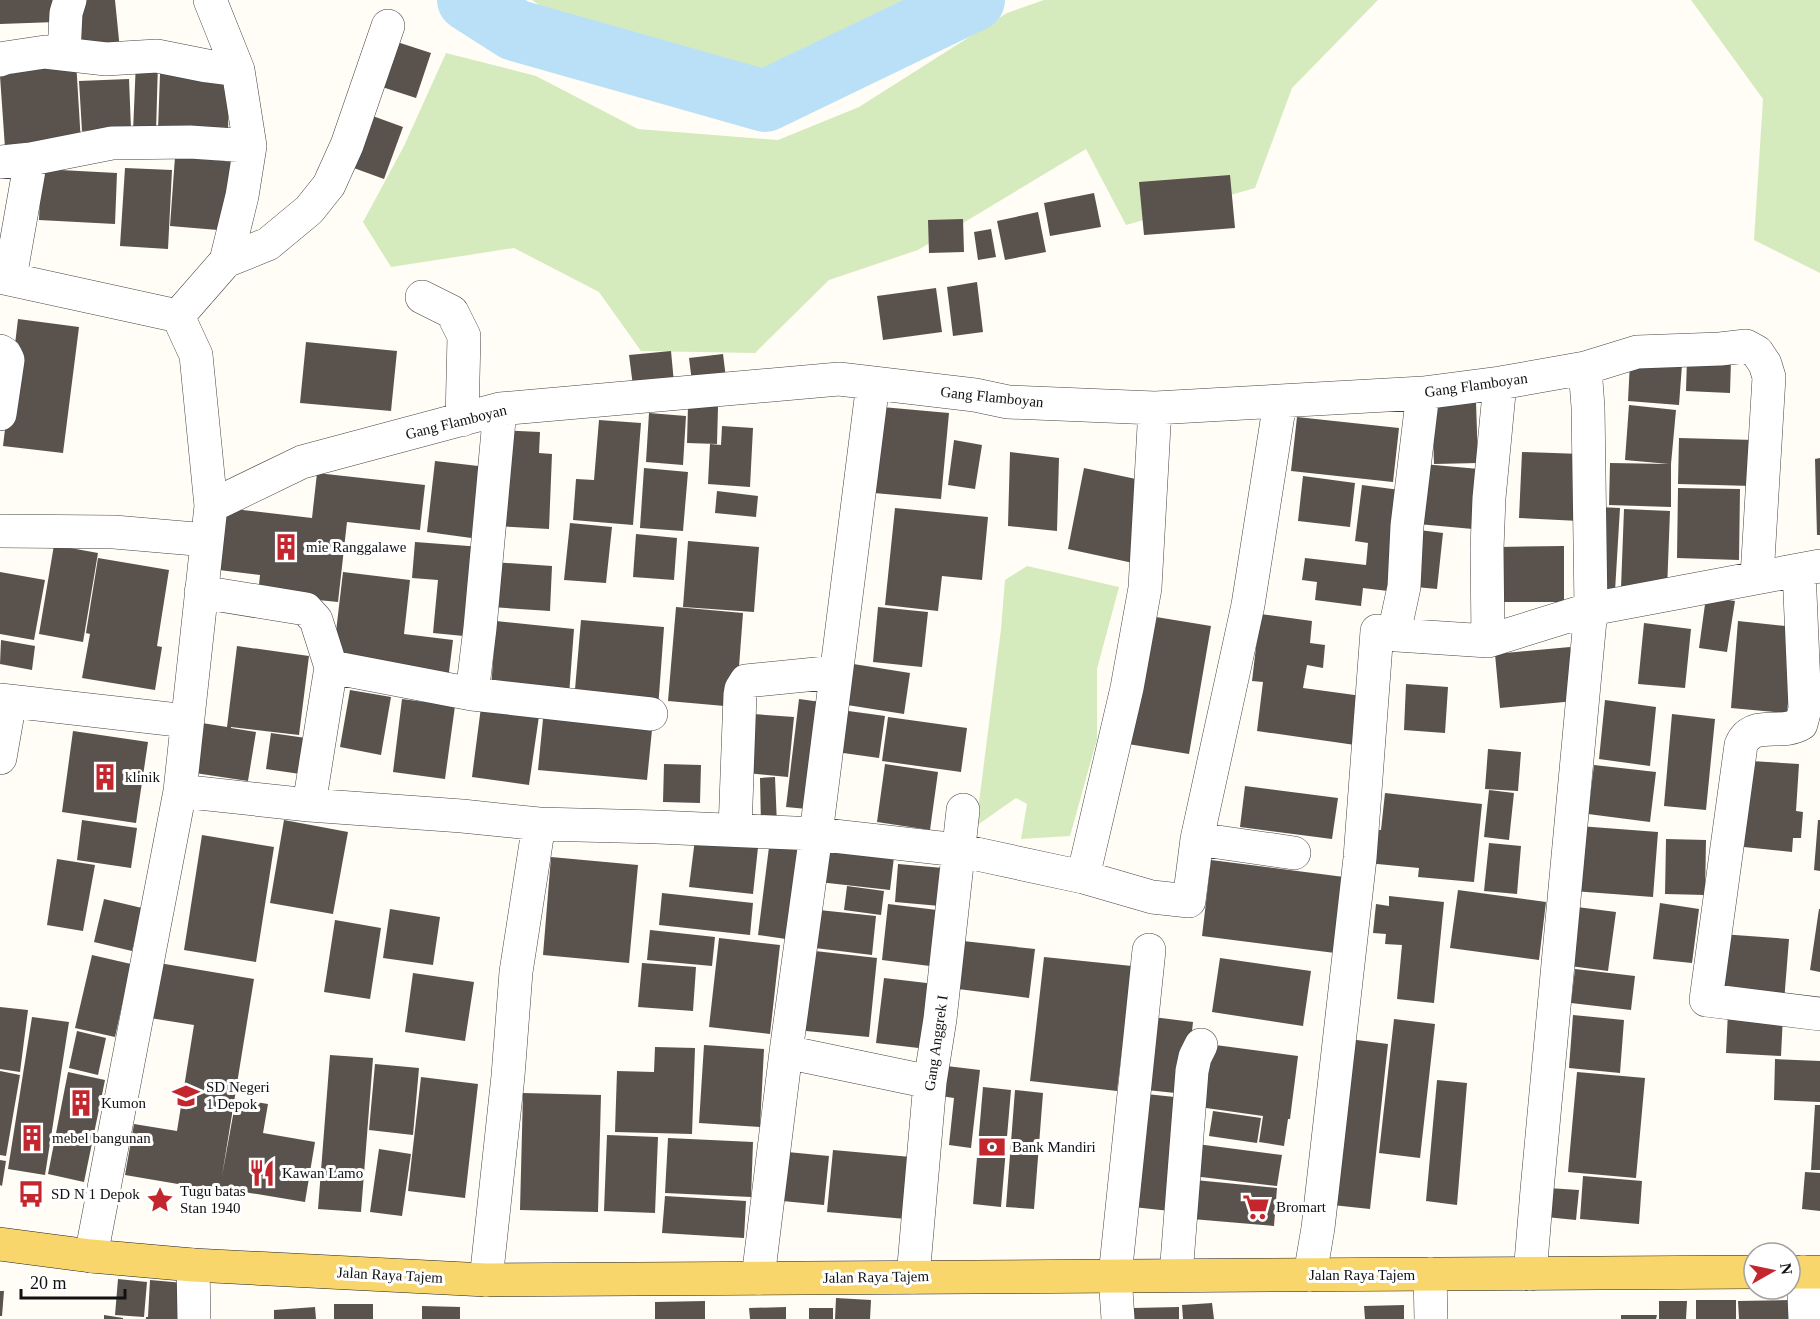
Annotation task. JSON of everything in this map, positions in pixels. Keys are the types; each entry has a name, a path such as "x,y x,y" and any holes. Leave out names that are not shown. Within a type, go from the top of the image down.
{"main road":[{"name":"Jalan Raya Tajem","path":"0,1244 91,1256 193,1264 486,1280 1742,1272"}],"street":[{"path":"63,54 66,13 70,0"},
{"path":"210,0 238,70 250,146 242,196 226,261"},
{"path":"178,316 226,261 268,244 309,210 330,184 347,145 388,26"},
{"path":"0,60 45,52 106,59 157,56 238,70"},
{"path":"178,316 5,277 15,160 112,143 190,142 250,146"},
{"path":"422,297 452,312 464,336 462,420"},
{"path":"91,1256 180,791 211,506 196,355 178,316"},
{"name":"Gang Flamboyan","path":"211,506 302,462 500,409 839,379 975,395 1008,402 1155,408 1280,402 1423,393 1500,383 1585,368 1637,352 1746,346 1757,352 1765,364 1769,377 1757,578"},
{"path":"0,351 8,360 0,414"},
{"path":"1530,1274 1591,609 1588,407 1585,368"},
{"path":"758,1278 873,383"},
{"path":"1488,641 1489,498 1500,383"},
{"path":"1397,635 1396,624 1404,587 1407,525 1423,393"},
{"path":"180,791 309,805 539,824 816,834 958,850 1083,877 1152,897 1189,901 1197,838 1248,605 1280,402"},
{"path":"1083,877 1126,688 1145,588 1155,408"},
{"path":"472,694 500,409"},
{"path":"0,531 114,532 207,540"},
{"path":"1310,1275 1318,1228 1360,858 1377,631 1397,635 1488,641 1591,609 1810,568 1804,716 1801,724 1790,729 1753,731 1744,739 1741,746 1706,1000 1820,1014"},
{"path":"201,592 306,609 316,620 331,667 309,805"},
{"path":"331,667 472,694 651,714"},
{"path":"735,830 740,695 746,681 836,672"},
{"path":"0,758 5,700 187,721"},
{"name":"Gang Anggrek I","path":"913,1277 930,1082 940,1019 963,810"},
{"path":"486,1280 508,1076 516,972 539,824"},
{"path":"1197,838 1294,853"},
{"path":"1118,1319 1116,1276 1149,950"},
{"path":"1176,1275 1192,1071 1201,1045"},
{"path":"786,1052 930,1082"},
{"path":"193,1264 194,1319"},
{"path":"1804,1272 1805,1319"},
{"path":"1430,1274 1431,1319"}],"green space":[{"path":"532,0 903,0 763,69 555,16"},
{"path":"1044,0 1378,0 1292,88 1255,188 1126,225 1086,149 918,250 829,280 755,353 641,351 599,292 514,248 391,267 363,222 404,146 446,53 536,76 638,129 778,140 859,107 1007,13"},
{"path":"1691,0 1820,0 1820,273 1754,240 1763,99"},
{"path":"1027,566 1119,587 1097,669 1097,739 1070,836 1021,839 1027,804 1016,798 976,826 1005,580"}],"building":[{"path":"0,0 54,0 56,22 0,24"},
{"path":"77,0 115,0 120,50 82,53"},
{"path":"391,40 431,53 416,98 376,85"},
{"path":"76,61 81,143 5,148 0,76"},
{"path":"136,61 158,62 156,132 133,132"},
{"path":"160,74 229,76 228,132 158,130"},
{"path":"129,79 131,129 82,131 79,81"},
{"path":"370,115 403,127 384,179 351,167"},
{"path":"175,157 235,162 230,231 170,226"},
{"path":"125,168 172,170 168,249 120,246"},
{"path":"41,169 117,173 115,224 39,220"},
{"path":"1230,175 1235,228 1144,235 1139,182"},
{"path":"1094,193 1101,227 1050,236 1044,203"},
{"path":"1038,212 1046,252 1005,260 997,221"},
{"path":"963,219 964,252 929,253 928,220"},
{"path":"991,229 996,257 978,260 974,232"},
{"path":"977,282 983,332 953,336 947,287"},
{"path":"936,288 942,332 883,340 877,296"},
{"path":"18,319 79,327 63,453 3,446"},
{"path":"306,342 397,351 391,411 300,403"},
{"path":"671,351 674,383 633,386 629,355"},
{"path":"723,354 726,378 692,382 689,358"},
{"path":"1687,359 1731,360 1730,393 1686,391"},
{"path":"1630,362 1682,365 1679,405 1628,401"},
{"path":"1476,402 1478,463 1434,464 1432,404"},
{"path":"1629,405 1676,410 1671,464 1671,507 1609,505 1610,463 1669,464 1625,460"},
{"path":"688,406 718,407 717,444 687,443"},
{"path":"882,407 949,413 941,499 874,493"},
{"path":"649,413 686,416 683,465 646,462"},
{"path":"1297,417 1399,428 1393,482 1291,471"},
{"path":"599,420 641,423 633,525 573,520 576,479 594,480"},
{"path":"722,426 753,428 750,487 708,484 710,444 721,445"},
{"path":"500,430 540,432 539,453 552,454 549,529 495,526"},
{"path":"1679,438 1755,440 1753,486 1678,484"},
{"path":"954,440 982,445 975,489 948,485"},
{"path":"1010,452 1059,458 1057,531 1008,526"},
{"path":"1522,452 1582,454 1579,521 1519,518"},
{"path":"1820,458 1820,535 1817,535 1815,459"},
{"path":"435,461 487,467 479,539 427,532"},
{"path":"1423,464 1479,469 1473,529 1418,524"},
{"path":"644,468 688,472 683,531 640,528"},
{"path":"1084,468 1150,482 1133,563 1068,549"},
{"path":"317,473 425,485 420,530 347,522 338,602 258,594 260,575 219,570 225,508 312,518"},
{"path":"1303,476 1355,483 1350,527 1298,521"},
{"path":"1362,485 1400,490 1388,591 1363,588 1361,606 1315,600 1317,582 1302,580 1305,558 1366,565 1368,543 1355,541"},
{"path":"1678,488 1740,489 1739,560 1677,558"},
{"path":"717,491 758,496 756,517 715,513"},
{"path":"1598,507 1620,508 1615,591 1594,590"},
{"path":"895,508 988,517 982,580 942,576 938,611 885,605"},
{"path":"1624,509 1670,511 1667,590 1621,588"},
{"path":"570,523 612,527 606,583 564,580"},
{"path":"1411,529 1443,533 1437,589 1405,586"},
{"path":"636,534 677,538 674,580 633,577"},
{"path":"688,541 759,547 754,612 683,607"},
{"path":"415,542 482,547 474,637 433,633 438,580 412,578"},
{"path":"54,545 98,553 83,642 39,634"},
{"path":"1564,546 1564,602 1500,602 1499,547"},
{"path":"98,558 169,570 157,646 162,647 155,690 82,678 90,634 86,633"},
{"path":"493,562 552,566 550,611 491,607"},
{"path":"0,572 45,580 34,640 0,634"},
{"path":"343,572 410,580 404,634 453,640 448,680 332,666"},
{"path":"1706,597 1735,601 1727,652 1699,648"},
{"path":"676,607 743,613 736,707 668,701"},
{"path":"878,607 928,612 922,667 873,662"},
{"path":"1260,614 1312,621 1310,643 1325,645 1323,668 1307,665 1303,688 1362,696 1355,745 1257,731 1263,682 1252,681"},
{"path":"1150,616 1211,626 1189,754 1128,744"},
{"path":"581,620 664,627 658,709 574,701"},
{"path":"496,621 574,629 569,695 491,688"},
{"path":"1738,621 1795,627 1787,713 1731,708"},
{"path":"1644,623 1691,629 1685,688 1638,684"},
{"path":"1,640 35,646 32,670 0,664"},
{"path":"237,646 309,656 299,735 231,727 256,732 248,781 195,773 202,723 227,727"},
{"path":"1570,647 1575,701 1500,708 1495,654"},
{"path":"847,663 910,673 904,714 841,704"},
{"path":"1406,684 1448,687 1445,733 1404,730"},
{"path":"350,690 391,697 381,755 340,747"},
{"path":"402,699 455,706 445,779 393,772"},
{"path":"799,699 821,702 807,809 786,807"},
{"path":"1605,700 1656,707 1650,766 1599,759"},
{"path":"481,707 539,716 529,785 472,777"},
{"path":"544,709 653,720 647,780 538,770"},
{"path":"841,710 885,716 879,758 836,752"},
{"path":"753,714 794,717 788,777 747,773"},
{"path":"1672,714 1715,719 1706,810 1664,806"},
{"path":"888,717 967,728 961,772 882,761"},
{"name":"klinik","path":"73,731 148,742 136,823 62,812"},
{"path":"271,733 313,739 307,775 266,769"},
{"path":"1488,749 1521,752 1518,791 1485,789"},
{"path":"1751,761 1799,764 1796,811 1803,812 1801,838 1793,838 1792,852 1744,847"},
{"path":"664,764 701,765 700,803 663,802"},
{"path":"885,764 938,772 930,830 877,822"},
{"path":"1594,765 1656,772 1650,822 1588,814"},
{"path":"775,777 777,825 761,825 760,778"},
{"path":"1245,786 1338,798 1332,839 1240,827"},
{"path":"1489,790 1514,793 1509,840 1484,837"},
{"path":"1385,793 1482,804 1474,882 1418,877 1419,868 1367,863 1370,829 1381,830"},
{"path":"82,820 137,828 131,868 77,860"},
{"path":"284,820 348,832 333,914 270,903"},
{"path":"1818,820 1820,820 1820,871 1814,870"},
{"path":"1579,826 1658,832 1653,897 1573,891"},
{"path":"696,831 759,838 753,894 689,887"},
{"path":"202,835 274,847 256,962 184,950"},
{"path":"770,839 806,844 793,940 758,935"},
{"path":"1666,839 1706,840 1705,895 1665,894"},
{"path":"824,841 895,849 890,890 819,882"},
{"path":"1489,843 1521,846 1517,894 1484,891"},
{"path":"551,857 638,865 629,963 543,955"},
{"path":"57,859 95,865 83,931 47,925"},
{"path":"1211,860 1344,877 1335,953 1202,936"},
{"path":"898,864 943,868 940,906 895,902"},
{"path":"847,886 884,891 881,915 844,910"},
{"path":"1458,890 1546,902 1539,960 1450,948"},
{"path":"662,893 753,903 750,935 659,925"},
{"path":"1389,896 1444,902 1434,1003 1397,999 1402,945 1385,944 1386,934 1373,933 1376,904 1389,906"},
{"path":"104,899 142,908 132,951 94,942"},
{"path":"1660,903 1699,909 1692,963 1653,959"},
{"path":"888,904 937,910 930,966 882,960"},
{"path":"1577,907 1616,912 1608,971 1570,966"},
{"path":"390,909 440,917 433,965 383,958"},
{"path":"1820,909 1820,972 1810,970"},
{"path":"819,910 876,916 872,955 815,948"},
{"path":"335,920 381,928 370,999 324,992"},
{"path":"650,930 715,937 712,966 647,960"},
{"path":"1721,934 1789,939 1784,1002 1716,997"},
{"path":"719,938 780,945 770,1034 709,1027"},
{"path":"963,941 1035,949 1029,998 958,989"},
{"path":"806,950 877,958 869,1037 806,1031"},
{"path":"92,955 131,964 115,1037 75,1028"},
{"path":"1044,957 1132,966 1117,1091 1030,1081"},
{"path":"1220,958 1311,971 1303,1026 1212,1012"},
{"name":"SD Negeri 1 Depok","path":"159,963 254,979 222,1176 236,1099 268,1104 263,1133 315,1142 305,1202 220,1188 219,1191 125,1175 134,1124 177,1131 194,1025 150,1018"},
{"path":"642,963 696,967 693,1011 638,1007"},
{"path":"1575,969 1635,976 1631,1010 1571,1003"},
{"path":"413,973 474,982 465,1041 405,1032"},
{"path":"884,978 935,984 927,1049 876,1043"},
{"path":"0,1007 28,1010 20,1072 0,1069"},
{"path":"1728,1012 1783,1015 1781,1056 1726,1053"},
{"path":"1573,1015 1624,1020 1620,1073 1569,1068"},
{"path":"1145,1016 1193,1022 1185,1094 1137,1089"},
{"path":"32,1017 69,1022 45,1175 8,1169"},
{"path":"1394,1019 1435,1024 1420,1158 1379,1153"},
{"path":"77,1031 106,1038 98,1075 69,1068"},
{"path":"1341,1038 1388,1044 1370,1209 1323,1204"},
{"path":"1208,1044 1298,1056 1284,1146 1259,1142 1263,1116 1199,1107"},
{"path":"704,1045 764,1049 760,1127 699,1123"},
{"path":"655,1047 695,1048 692,1134 615,1132 617,1071 654,1072"},
{"path":"330,1055 373,1058 361,1212 318,1209"},
{"path":"1775,1059 1820,1061 1820,1102 1774,1100"},
{"path":"375,1064 419,1068 413,1135 369,1130"},
{"path":"938,1065 980,1070 971,1148 949,1145 954,1098 934,1095"},
{"path":"0,1071 20,1075 6,1156 0,1155"},
{"path":"68,1072 105,1080 84,1182 48,1174"},
{"path":"1577,1072 1645,1078 1636,1178 1568,1172"},
{"path":"421,1077 478,1084 465,1198 408,1191"},
{"path":"1437,1080 1467,1083 1457,1205 1426,1201"},
{"name":"Bank Mandiri","path":"983,1087 1011,1090 1001,1207 973,1204"},
{"path":"1015,1090 1043,1093 1034,1209 1006,1207"},
{"path":"523,1093 601,1095 598,1212 520,1210"},
{"path":"1137,1093 1184,1098 1170,1211 1124,1206"},
{"path":"1815,1105 1820,1105 1820,1170 1811,1170"},
{"path":"1213,1111 1261,1118 1257,1143 1209,1136"},
{"path":"607,1135 658,1137 655,1213 604,1211"},
{"path":"668,1138 753,1142 751,1197 665,1193"},
{"path":"1197,1144 1282,1155 1277,1186 1193,1176"},
{"path":"379,1149 411,1154 402,1216 370,1212"},
{"path":"833,1150 911,1157 906,1219 827,1212"},
{"path":"777,1151 829,1156 824,1205 772,1200"},
{"path":"0,1160 6,1161 2,1186 0,1185"},
{"path":"1805,1172 1820,1173 1820,1211 1802,1209"},
{"path":"1583,1176 1642,1181 1639,1224 1580,1219"},
{"path":"1195,1180 1277,1188 1274,1226 1192,1219"},
{"path":"1548,1188 1579,1190 1576,1220 1546,1217"},
{"path":"665,1196 746,1201 744,1238 662,1233"},
{"path":"118,1279 147,1282 144,1317 115,1315"},
{"path":"150,1280 184,1283 180,1319 146,1319"},
{"path":"0,1291 4,1291 2,1316 0,1316"},
{"path":"836,1298 871,1300 870,1319 835,1319"},
{"path":"1696,1300 1736,1300 1736,1319 1696,1319"},
{"path":"705,1301 705,1319 655,1319 655,1302"},
{"path":"1659,1301 1687,1301 1686,1319 1659,1319"},
{"path":"1738,1301 1791,1301 1791,1319 1739,1319"},
{"path":"1212,1303 1214,1319 1183,1319 1182,1305"},
{"path":"334,1304 373,1304 373,1319 334,1319"},
{"path":"1404,1305 1404,1319 1365,1319 1364,1306"},
{"path":"422,1306 460,1307 460,1319 422,1319"},
{"path":"315,1307 316,1319 274,1319 274,1310"},
{"path":"786,1307 786,1319 750,1319 749,1308"},
{"path":"1179,1307 1179,1319 1133,1319 1133,1308"},
{"path":"809,1308 833,1308 833,1319 809,1319"},
{"path":"104,1315 123,1318 123,1319 104,1319"},
{"path":"1621,1315 1657,1315 1656,1319 1621,1319"}],"waterway":[{"path":"468,0 515,30 765,101 974,0"}],"place":[{"name":"mie Ranggalawe","path":"286,547"},
{"name":"klinik","path":"105,777"},
{"name":"SD Negeri 1 Depok","path":"186,1096"},
{"name":"Kumon","path":"81,1103"},
{"name":"mebel bangunan","path":"32,1138"},
{"name":"Bank Mandiri","path":"992,1147"},
{"name":"Kawan Lamo","path":"262,1173"},
{"name":"SD N 1 Depok","path":"31,1194"},
{"name":"Tugu batas Stan 1940","path":"160,1200"},
{"name":"Bromart","path":"1256,1207"}]}
